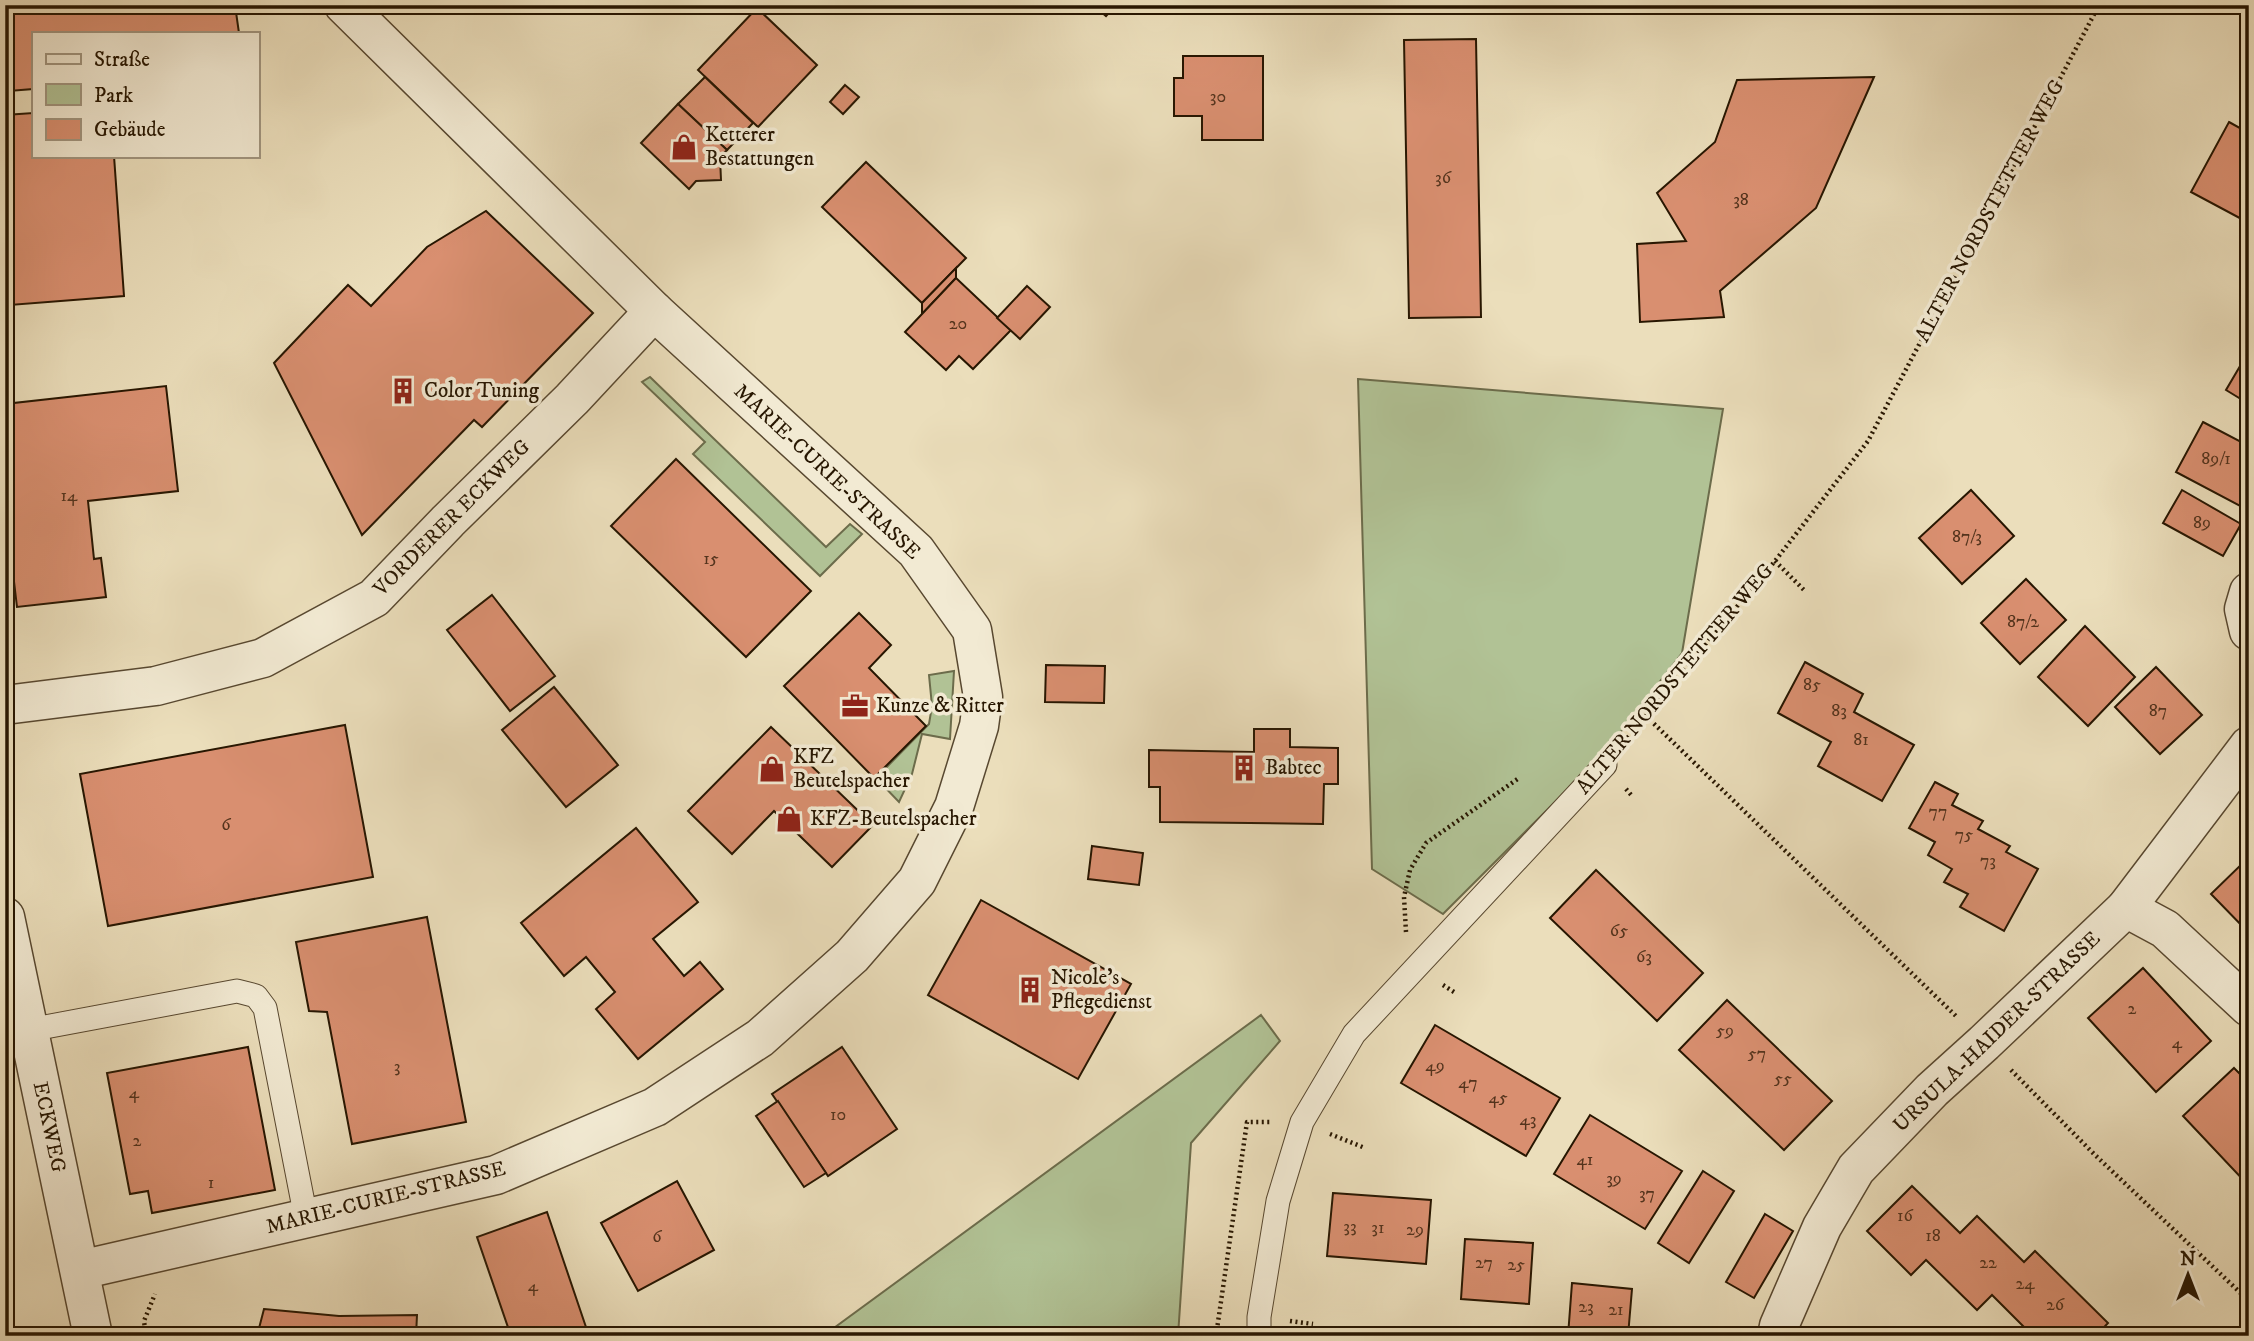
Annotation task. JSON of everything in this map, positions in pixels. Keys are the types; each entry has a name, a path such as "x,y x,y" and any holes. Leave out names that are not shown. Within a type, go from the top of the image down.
{"street":[{"name":"MARIE-CURIE-STRASSE","path":"80,1270 496,1175 655,1107 760,1038 852,956 917,881 954,807 979,726 983,697 972,630 916,551 654,311 344,5"},
{"name":"VORDERER ECKWEG","path":"5,705 156,686 263,658 374,598 447,521 572,399 654,311"},
{"path":"2249,592 2244,610 2249,631"},
{"name":"URSULA-HAIDER-STRASSE","path":"1777,1336 1822,1227 1856,1169 1932,1090 2126,908 2249,746"},
{"path":"2126,908 2165,929 2249,1007"},
{"name":"ECKWEG","path":"5,917 13,988 29,1030 93,1336"}],"lane":[{"name":"ALTER NORDSTETTER WEG","path":"1259,1336 1259,1317 1278,1201 1301,1122 1354,1034 1605,765"},
{"path":"29,1030 237,991 256,996 265,1007 306,1218"}],"path":[{"name":"ALTER NORDSTETTER WEG","path":"1605,765 1775,561 1868,441 2099,5"},
{"path":"1775,561 1805,591"},
{"path":"1646,716 1984,1043 2094,1154 2249,1301"},
{"path":"1416,966 1405,931 1404,897 1410,870 1426,843 1519,778"},
{"path":"1216,1336 1247,1122 1301,1122"},
{"path":"146,1336 144,1321 159,1289"}],"green space":[{"path":"650,377 826,547 850,524 862,534 820,576 693,454 705,442 642,382"},
{"path":"1358,379 1723,409 1682,653 1605,752 1443,914 1372,869"},
{"path":"954,671 950,739 922,734 912,774 899,802 876,778 929,724 932,706 929,675"},
{"path":"1261,1015 1280,1041 1191,1143 1178,1336 823,1336"}],"building":[{"path":"5,5 235,5 239,32 32,32 32,89 9,91"},
{"path":"1093,5 1116,5 1106,16"},
{"path":"757,8 817,65 758,127 698,70"},
{"path":"1476,39 1481,317 1409,318 1404,40"},
{"path":"1183,56 1263,56 1263,140 1202,140 1202,116 1174,116 1174,78 1183,78"},
{"path":"705,77 753,123 727,150 678,104"},
{"path":"1874,77 1816,208 1720,291 1724,317 1640,322 1637,244 1686,241 1657,193 1715,142 1737,80"},
{"path":"845,85 859,97 843,114 830,102"},
{"name":"Ketterer Bestattungen","path":"678,104 727,150 720,157 721,180 696,181 689,189 641,143"},
{"path":"32,113 32,158 114,158 124,296 10,305 5,242 5,115"},
{"path":"2229,122 2249,133 2249,223 2191,192"},
{"path":"866,162 966,258 922,303 822,207"},
{"name":"Color Tuning","path":"486,211 593,313 482,427 474,420 362,535 274,363 348,285 371,306 427,247"},
{"path":"956,268 956,278 922,314 922,303"},
{"path":"956,278 1011,330 973,369 959,356 946,370 905,332"},
{"path":"1027,286 1050,307 1020,339 997,318"},
{"path":"2246,356 2249,357 2249,404 2226,390"},
{"path":"166,386 178,491 88,501 94,559 101,558 106,597 17,607 5,505 5,404"},
{"path":"2203,422 2249,446 2249,494 2242,507 2176,472"},
{"path":"676,459 811,591 746,657 611,526"},
{"path":"1971,490 2014,536 1962,584 1919,538"},
{"path":"2182,490 2241,524 2223,556 2163,523"},
{"path":"2026,579 2066,620 2020,664 1981,623"},
{"path":"492,595 555,676 510,711 447,630"},
{"name":"Kunze & Ritter","path":"859,613 891,645 869,668 926,726 874,778 784,686"},
{"path":"2085,626 2135,677 2088,726 2038,677"},
{"path":"1805,662 1863,694 1854,712 1914,745 1882,801 1818,766 1831,742 1778,713"},
{"path":"1046,665 1105,666 1104,703 1045,702"},
{"path":"2156,667 2202,715 2160,754 2115,707"},
{"path":"554,687 618,765 566,807 502,730"},
{"path":"345,725 373,877 108,926 80,774"},
{"name":"KFZ Beutelspacher","path":"771,727 873,825 832,867 774,811 732,854 688,811"},
{"name":"Babtec","path":"1254,729 1290,729 1290,747 1338,748 1338,784 1324,784 1323,824 1160,822 1160,787 1149,787 1149,750 1254,752"},
{"path":"1935,782 1958,794 1952,805 1983,821 1978,829 2010,846 2006,852 2038,869 2004,931 1960,907 1968,894 1944,882 1952,869 1928,855 1935,842 1909,828"},
{"path":"636,828 698,902 653,939 684,976 700,962 723,989 638,1059 596,1009 615,992 586,957 564,976 521,923"},
{"path":"1092,846 1143,853 1139,885 1088,879"},
{"path":"2249,857 2249,933 2211,894"},
{"path":"1596,870 1703,973 1657,1021 1550,918"},
{"name":"Nicole's Pflegedienst","path":"981,900 1131,984 1078,1079 928,995"},
{"path":"427,917 466,1122 352,1144 327,1012 309,1011 296,942"},
{"path":"2143,968 2211,1041 2156,1092 2088,1018"},
{"path":"1727,1000 1832,1101 1784,1150 1679,1050"},
{"path":"1435,1025 1560,1098 1526,1156 1401,1083"},
{"path":"248,1047 275,1190 152,1213 148,1191 130,1194 107,1073"},
{"path":"842,1047 897,1129 828,1176 772,1094"},
{"path":"2234,1068 2249,1083 2248,1185 2183,1116"},
{"path":"778,1101 826,1173 804,1187 756,1116"},
{"path":"1590,1115 1682,1171 1645,1229 1554,1174"},
{"path":"1703,1171 1734,1191 1689,1263 1658,1243"},
{"path":"677,1181 714,1250 638,1291 601,1223"},
{"path":"1912,1186 1960,1233 1977,1216 2024,1262 2035,1251 2108,1323 2096,1336 2033,1336 1992,1295 1977,1310 1926,1260 1911,1275 1867,1231"},
{"path":"1333,1193 1431,1200 1426,1264 1327,1256"},
{"path":"547,1212 589,1336 511,1336 477,1237"},
{"path":"1765,1214 1793,1231 1754,1298 1726,1282"},
{"path":"1465,1239 1533,1243 1529,1304 1461,1299"},
{"path":"1572,1283 1632,1289 1628,1336 1568,1336"},
{"path":"264,1309 339,1316 417,1315 416,1336 257,1336"},
{"path":"1650,1327 1684,1330 1684,1336 1649,1336"}],"place":[{"name":"Ketterer Bestattungen","path":"684,147"},
{"name":"Color Tuning","path":"403,391"},
{"name":"Kunze & Ritter","path":"855,706"},
{"name":"Babtec","path":"1244,768"},
{"name":"KFZ Beutelspacher","path":"772,769"},
{"name":"KFZ-Beutelspacher","path":"789,819"},
{"name":"Nicole's Pflegedienst","path":"1030,990"}]}
